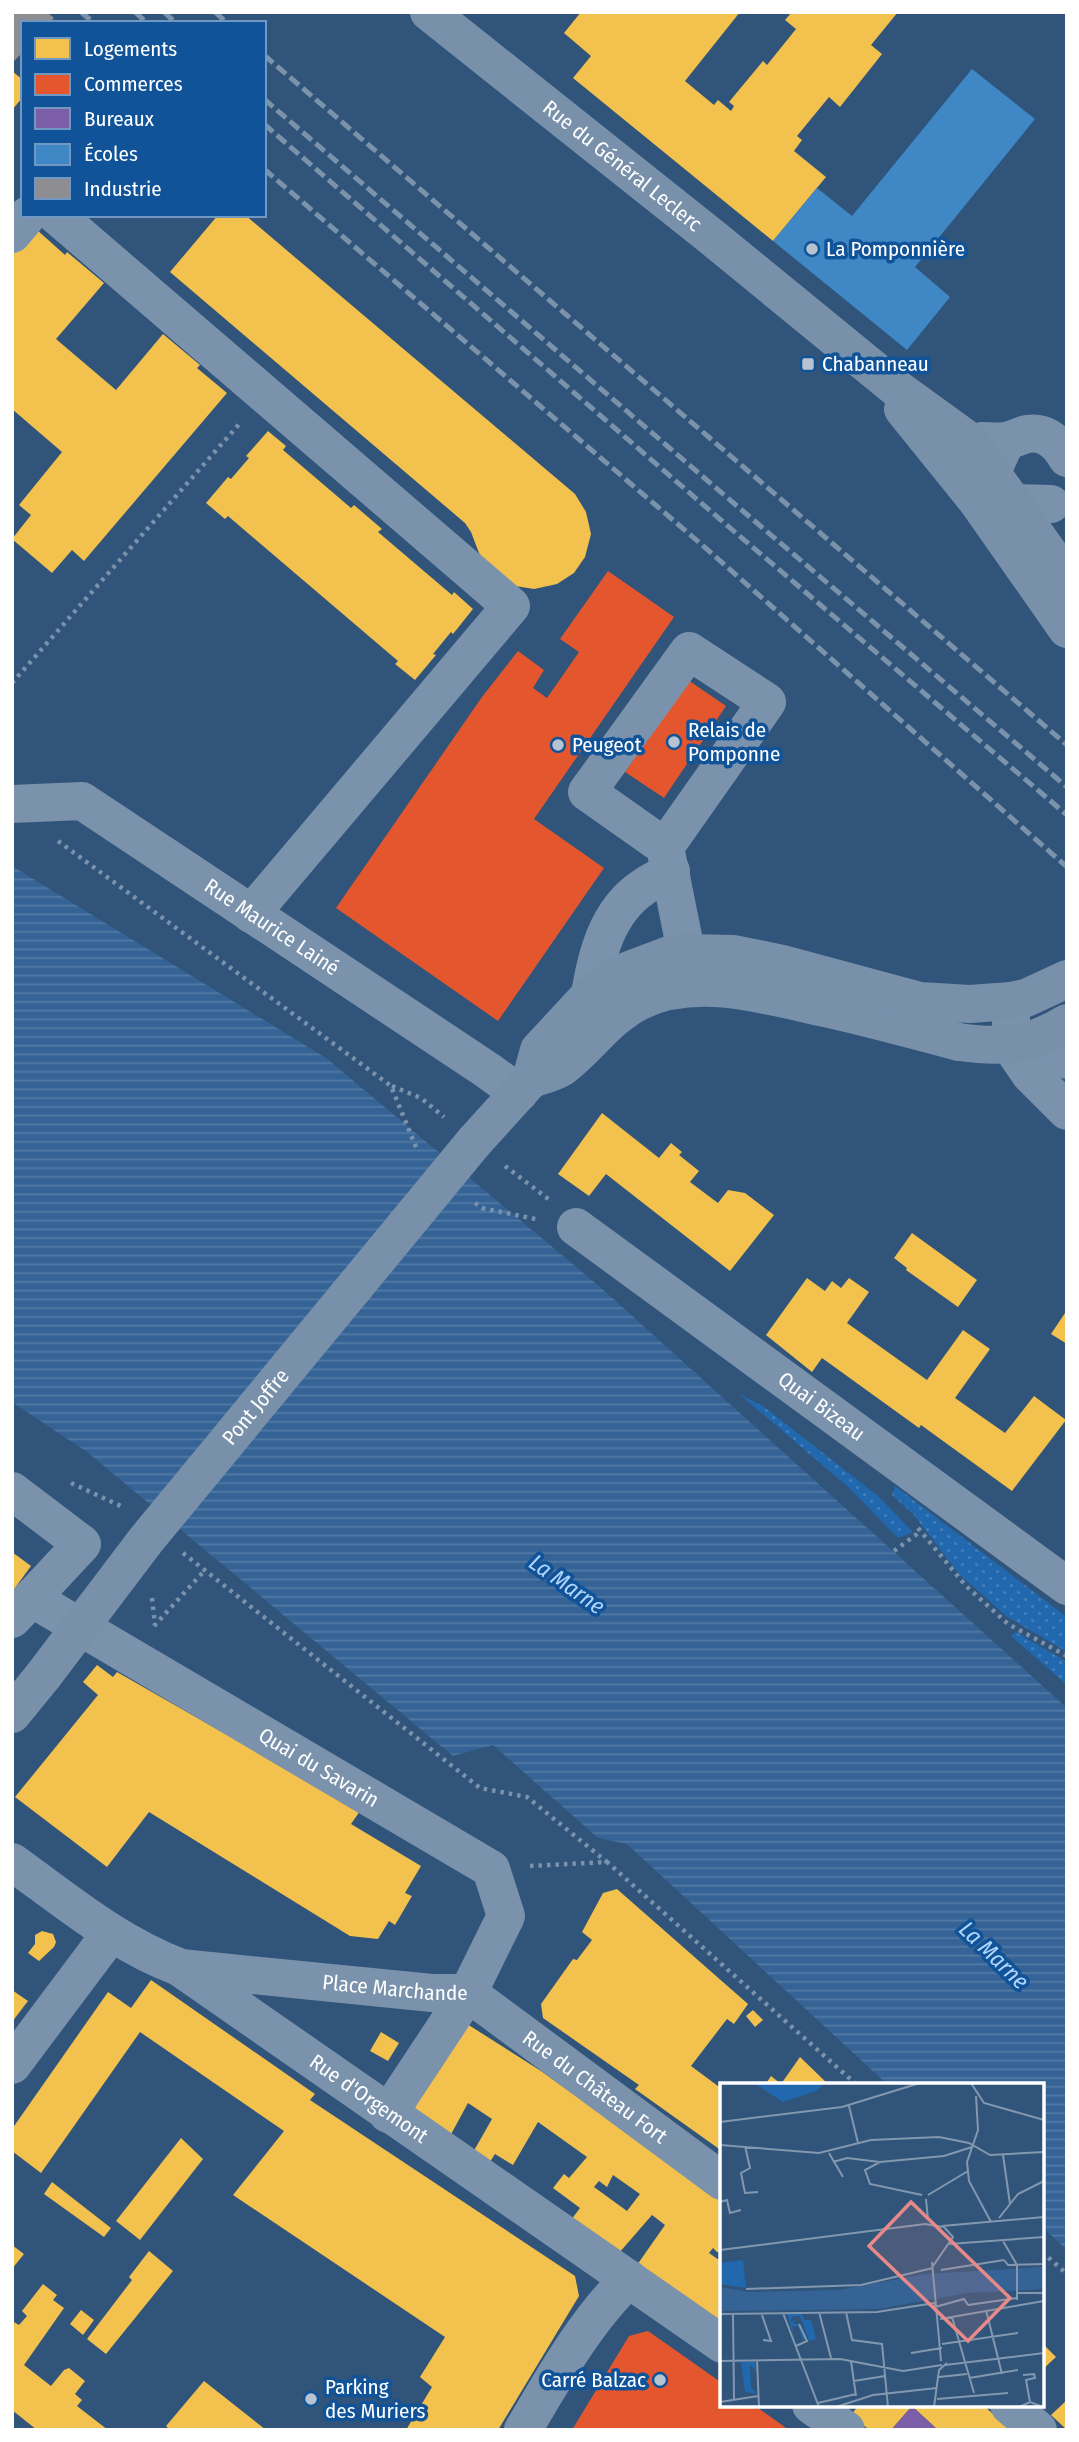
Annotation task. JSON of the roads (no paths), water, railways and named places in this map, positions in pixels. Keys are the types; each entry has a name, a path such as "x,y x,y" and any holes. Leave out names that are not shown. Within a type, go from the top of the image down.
{"main road":[{"name":"Rue du Général Leclerc","path":"429,12 815,321"},
{"path":"815,321 895,399 991,472 1067,629"},
{"path":"815,321 900,391 991,472 1067,579"},
{"path":"525,1086 559,1069 612,1020 637,1002 667,991 691,971 734,954 920,1001 1011,1001 1026,998 1067,979"},
{"path":"525,1086 539,1050 590,995 624,972 669,955 718,988 766,995 959,1042 1011,1046 1062,1042"},
{"name":"Pont Joffre","path":"12,1714 155,1530 474,1142 525,1086"}],"street":[{"path":"12,234 26,217"},
{"path":"58,217 511,606 251,914"},
{"path":"1062,440 1029,434 991,472 1062,502"},
{"path":"590,995 601,943 614,919 668,859 767,702 689,651 587,792 668,859 691,971"},
{"name":"Rue Maurice Lainé","path":"12,804 82,802 487,1070 525,1086"},
{"path":"1011,1001 1062,1042"},
{"path":"1011,1001 1011,1046 1030,1074 1067,1111"},
{"name":"Quai Bizeau","path":"576,1227 1067,1586"},
{"path":"12,1491 82,1544 22,1609"},
{"name":"Quai du Savarin","path":"22,1609 128,1654 491,1868 506,1916 468,1993"},
{"name":"Rue d'Orgemont","path":"12,1862 111,1933 178,1967 720,2343"},
{"path":"12,2065 111,1933"},
{"name":"Place Marchande","path":"178,1967 432,1993 468,1993"},
{"name":"Place Marchande","path":"388,2115 468,1993"},
{"name":"Rue du Château Fort","path":"468,1993 720,2180"},
{"path":"523,2430 544,2393 608,2300 629,2279"},
{"path":"814,2407 846,2430"},
{"path":"1011,2407 1038,2430"}],"water":[{"name":"La Marne","path":"12,866 326,1058 599,1286 1067,1708 1067,2250 1044,2229 1044,2083 886,2083 627,1844 598,1838 493,1745 453,1756 87,1452 12,1402"}],"railway":[{"path":"81,12 92,21"},
{"path":"135,12 145,21"},
{"path":"164,12 174,21"},
{"path":"215,12 225,21"},
{"path":"266,57 1067,745"},
{"path":"266,101 1067,787"},
{"path":"266,126 722,521 1067,815"},
{"path":"266,171 701,544 1067,867"}],"place":[{"name":"La Pomponnière","path":"812,249"},
{"name":"Chabanneau","path":"808,364"},
{"name":"Relais de Pomponne","path":"674,742"},
{"name":"Peugeot","path":"558,745"},
{"name":"Carré Balzac","path":"660,2380"},
{"name":"Parking des Muriers","path":"311,2399"}]}
